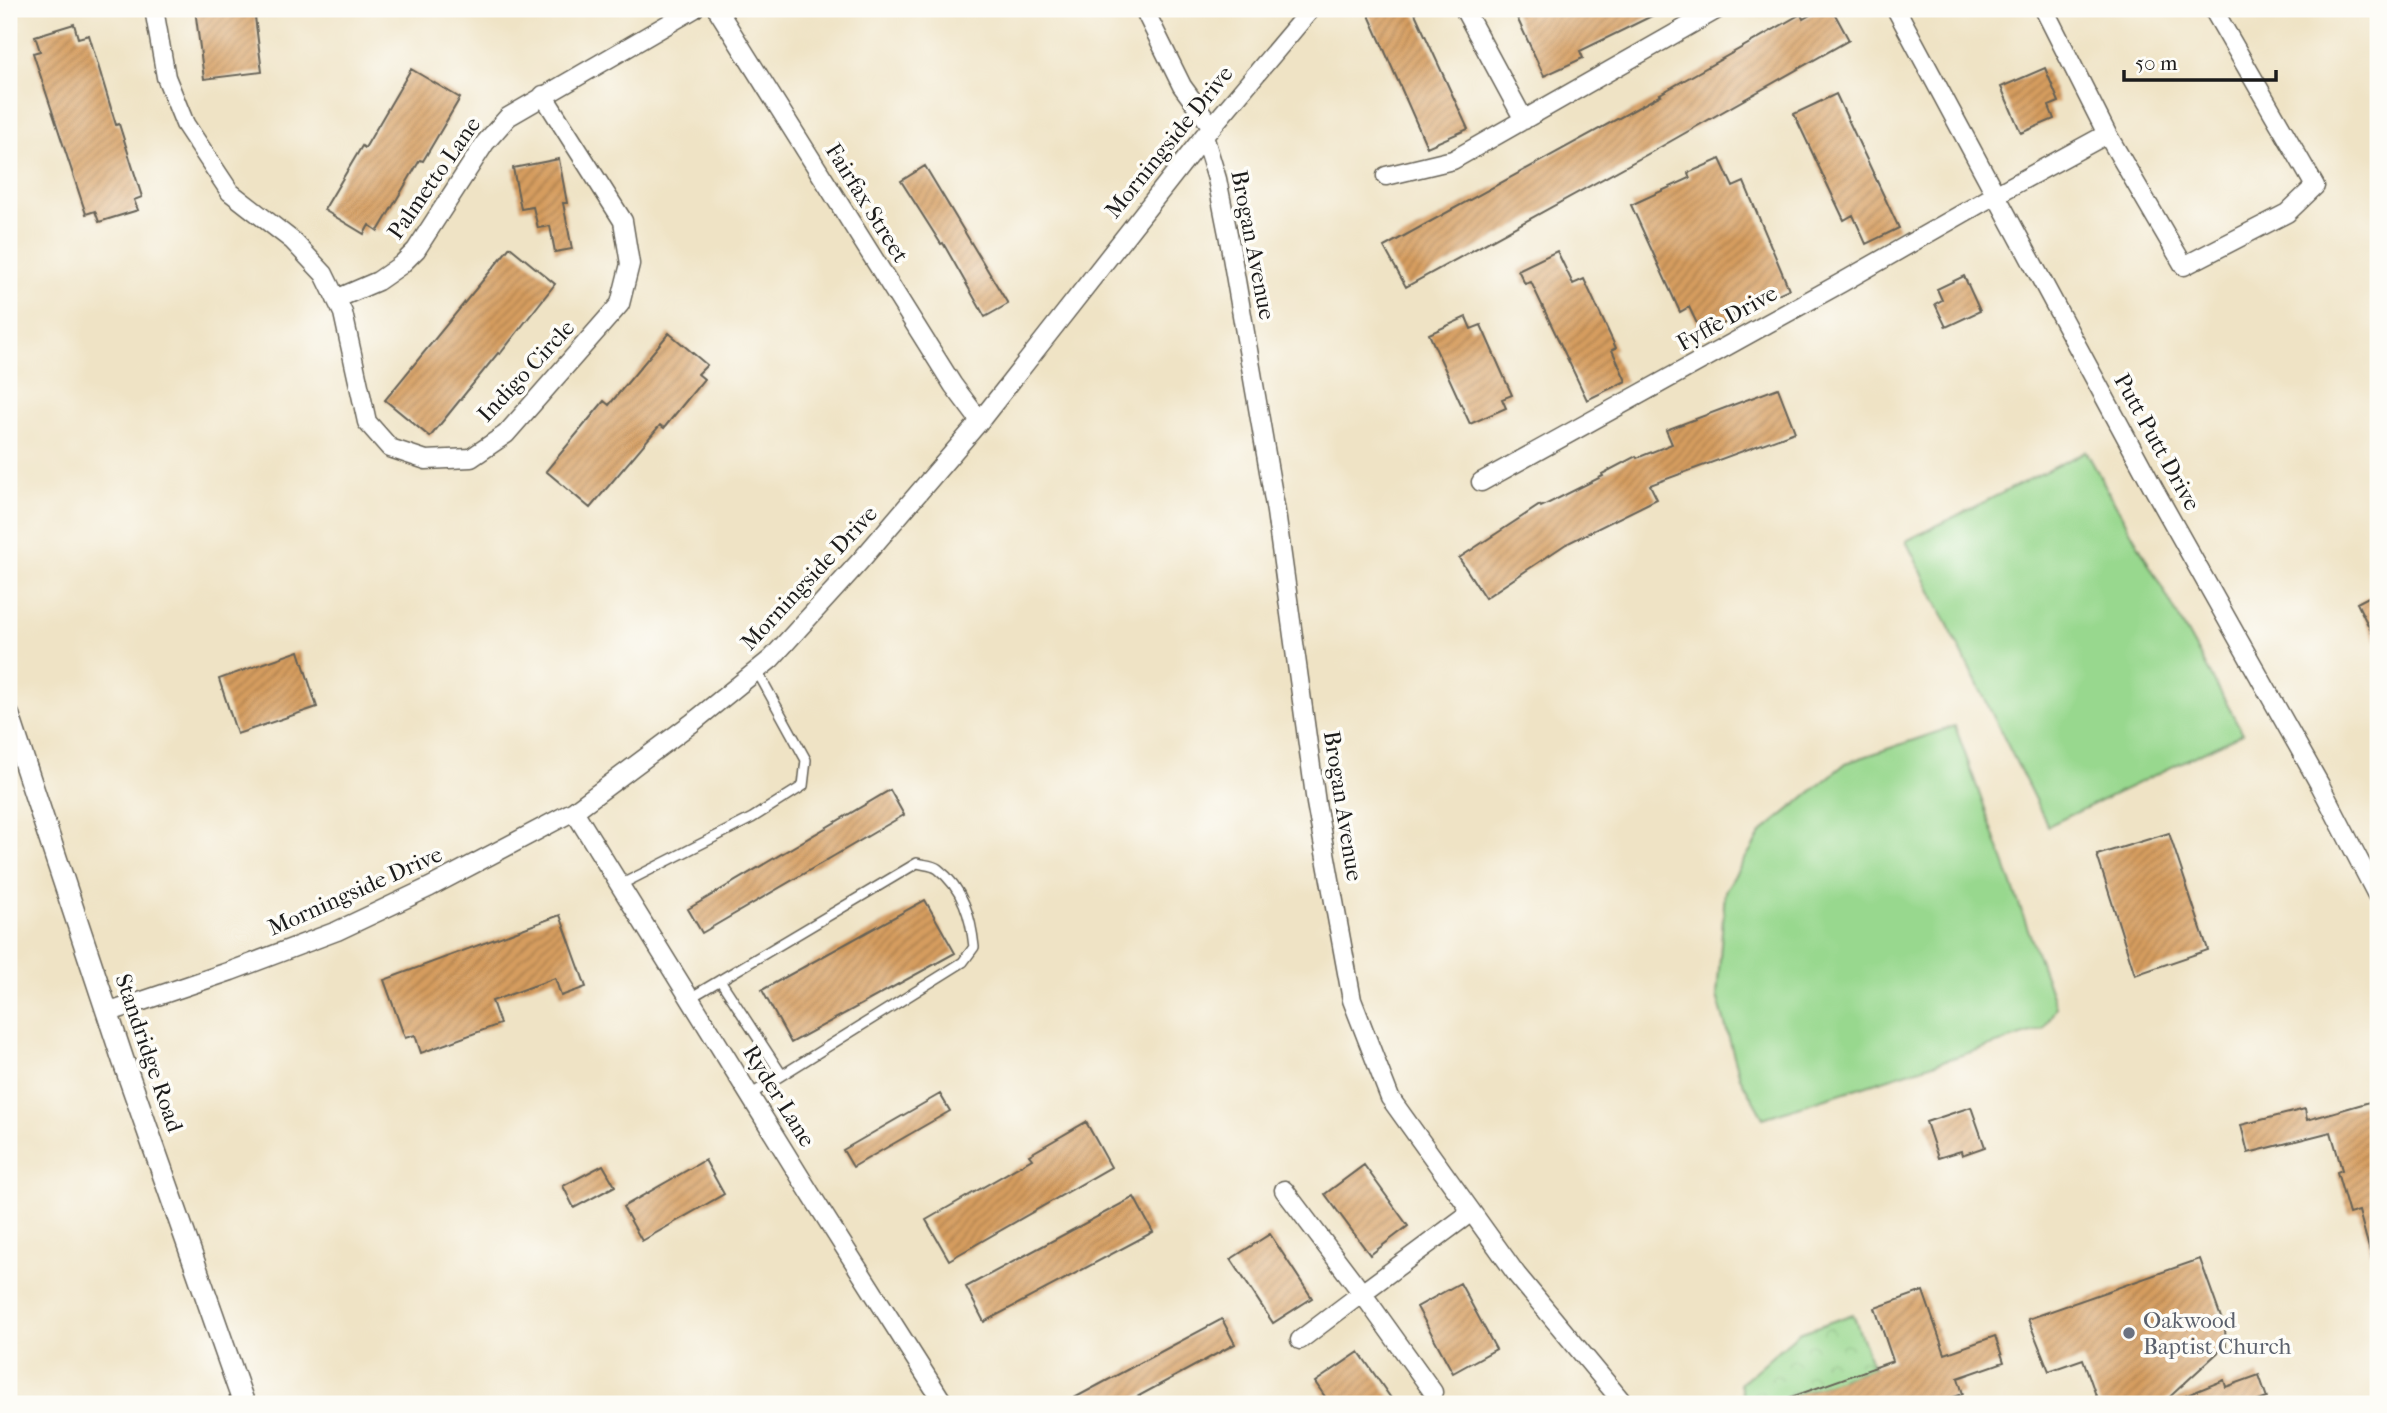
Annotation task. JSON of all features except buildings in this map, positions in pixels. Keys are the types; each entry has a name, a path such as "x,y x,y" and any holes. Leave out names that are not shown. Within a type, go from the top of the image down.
{"street":[{"path":"154,9 166,77 185,124 230,192 293,241 324,274 336,299"},
{"name":"Palmetto Lane","path":"336,299 378,281 416,250 485,142 508,117 694,9"},
{"name":"Fairfax Street","path":"717,9 953,385 980,421"},
{"name":"Brogan Avenue","path":"1144,9 1208,132 1276,512 1316,803 1353,1000 1390,1098 1517,1275 1624,1404"},
{"name":"Morningside Drive","path":"107,1013 337,931 430,887 574,811 757,671 862,559 980,421 1208,132 1311,9"},
{"path":"1464,9 1524,120"},
{"path":"1386,176 1453,160 1699,13 1718,9"},
{"name":"Putt Putt Drive","path":"1896,9 2155,491 2320,785 2378,897"},
{"path":"2045,9 2107,134 2184,266 2287,213 2315,186 2213,9"},
{"name":"Indigo Circle","path":"336,299 343,313 367,422 390,448 426,460 471,458 506,434 620,304 630,264 623,221 543,95"},
{"name":"Fyffe Drive","path":"1481,482 2107,134"},
{"name":"Standridge Road","path":"9,716 14,753 244,1404"},
{"name":"Ryder Lane","path":"574,811 944,1404"},
{"path":"1284,1190 1433,1392"},
{"path":"1300,1340 1470,1213"}],"lane":[{"path":"620,885 752,818 803,786 806,760 757,671"},
{"path":"690,998 917,863 937,868 957,889 971,921 974,947 963,962 750,1095"},
{"path":"720,980 782,1075"}],"green space":[{"path":"2086,451 2243,733 2048,826 1906,541"},
{"path":"1955,726 2056,1007 2044,1029 1763,1118 1740,1077 1717,996 1725,891 1762,832 1846,763"},
{"path":"1853,1314 1873,1368 1770,1404 1745,1404 1740,1384 1799,1333"}],"place":[{"name":"Oakwood Baptist Church","path":"2129,1333"}]}
